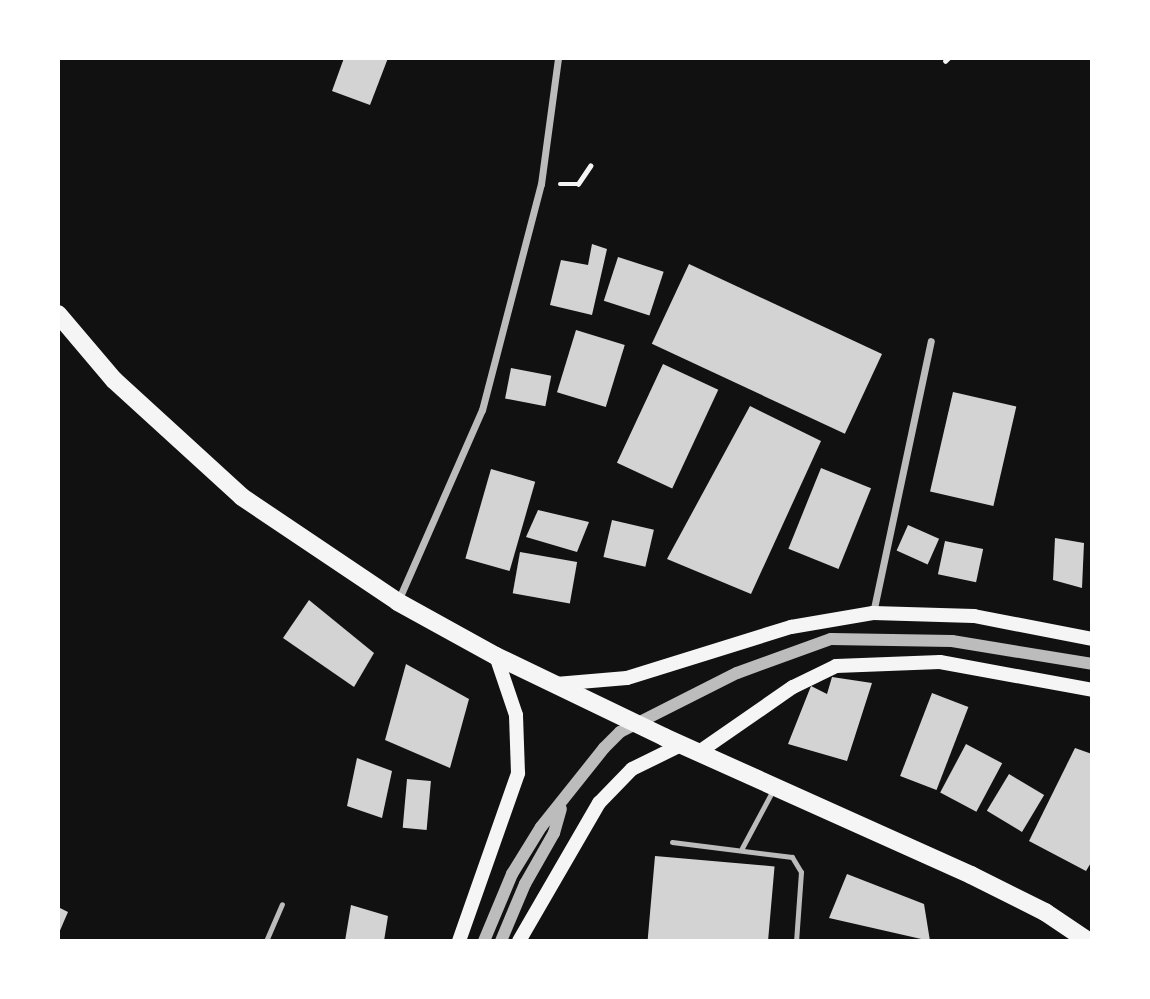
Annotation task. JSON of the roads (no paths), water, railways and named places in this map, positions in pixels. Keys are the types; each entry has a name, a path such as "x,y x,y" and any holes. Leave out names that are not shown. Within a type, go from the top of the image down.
{"main road":[{"path":"58,314 114,380 223,480 398,602 496,656 664,737 776,785 1045,912 1088,941"},
{"path":"556,684 627,678 791,627 873,613 974,616 1092,639"},
{"path":"459,941 518,773 516,715 496,656"},
{"path":"699,752 793,687 836,666 940,662 1092,690"},
{"path":"519,941 600,803 632,769 681,745"}],"street":[{"path":"398,602 482,410 541,184 558,58"},
{"path":"873,613 931,341"},
{"path":"484,941 512,874 541,827 562,805 590,763 620,732 737,673 831,639 952,641 1092,664"},
{"path":"501,941 525,884 554,833 562,805"}],"lane":[{"path":"742,848 776,785"},
{"path":"672,842 742,848 792,857 802,872 796,941"},
{"path":"265,941 282,904"}]}
